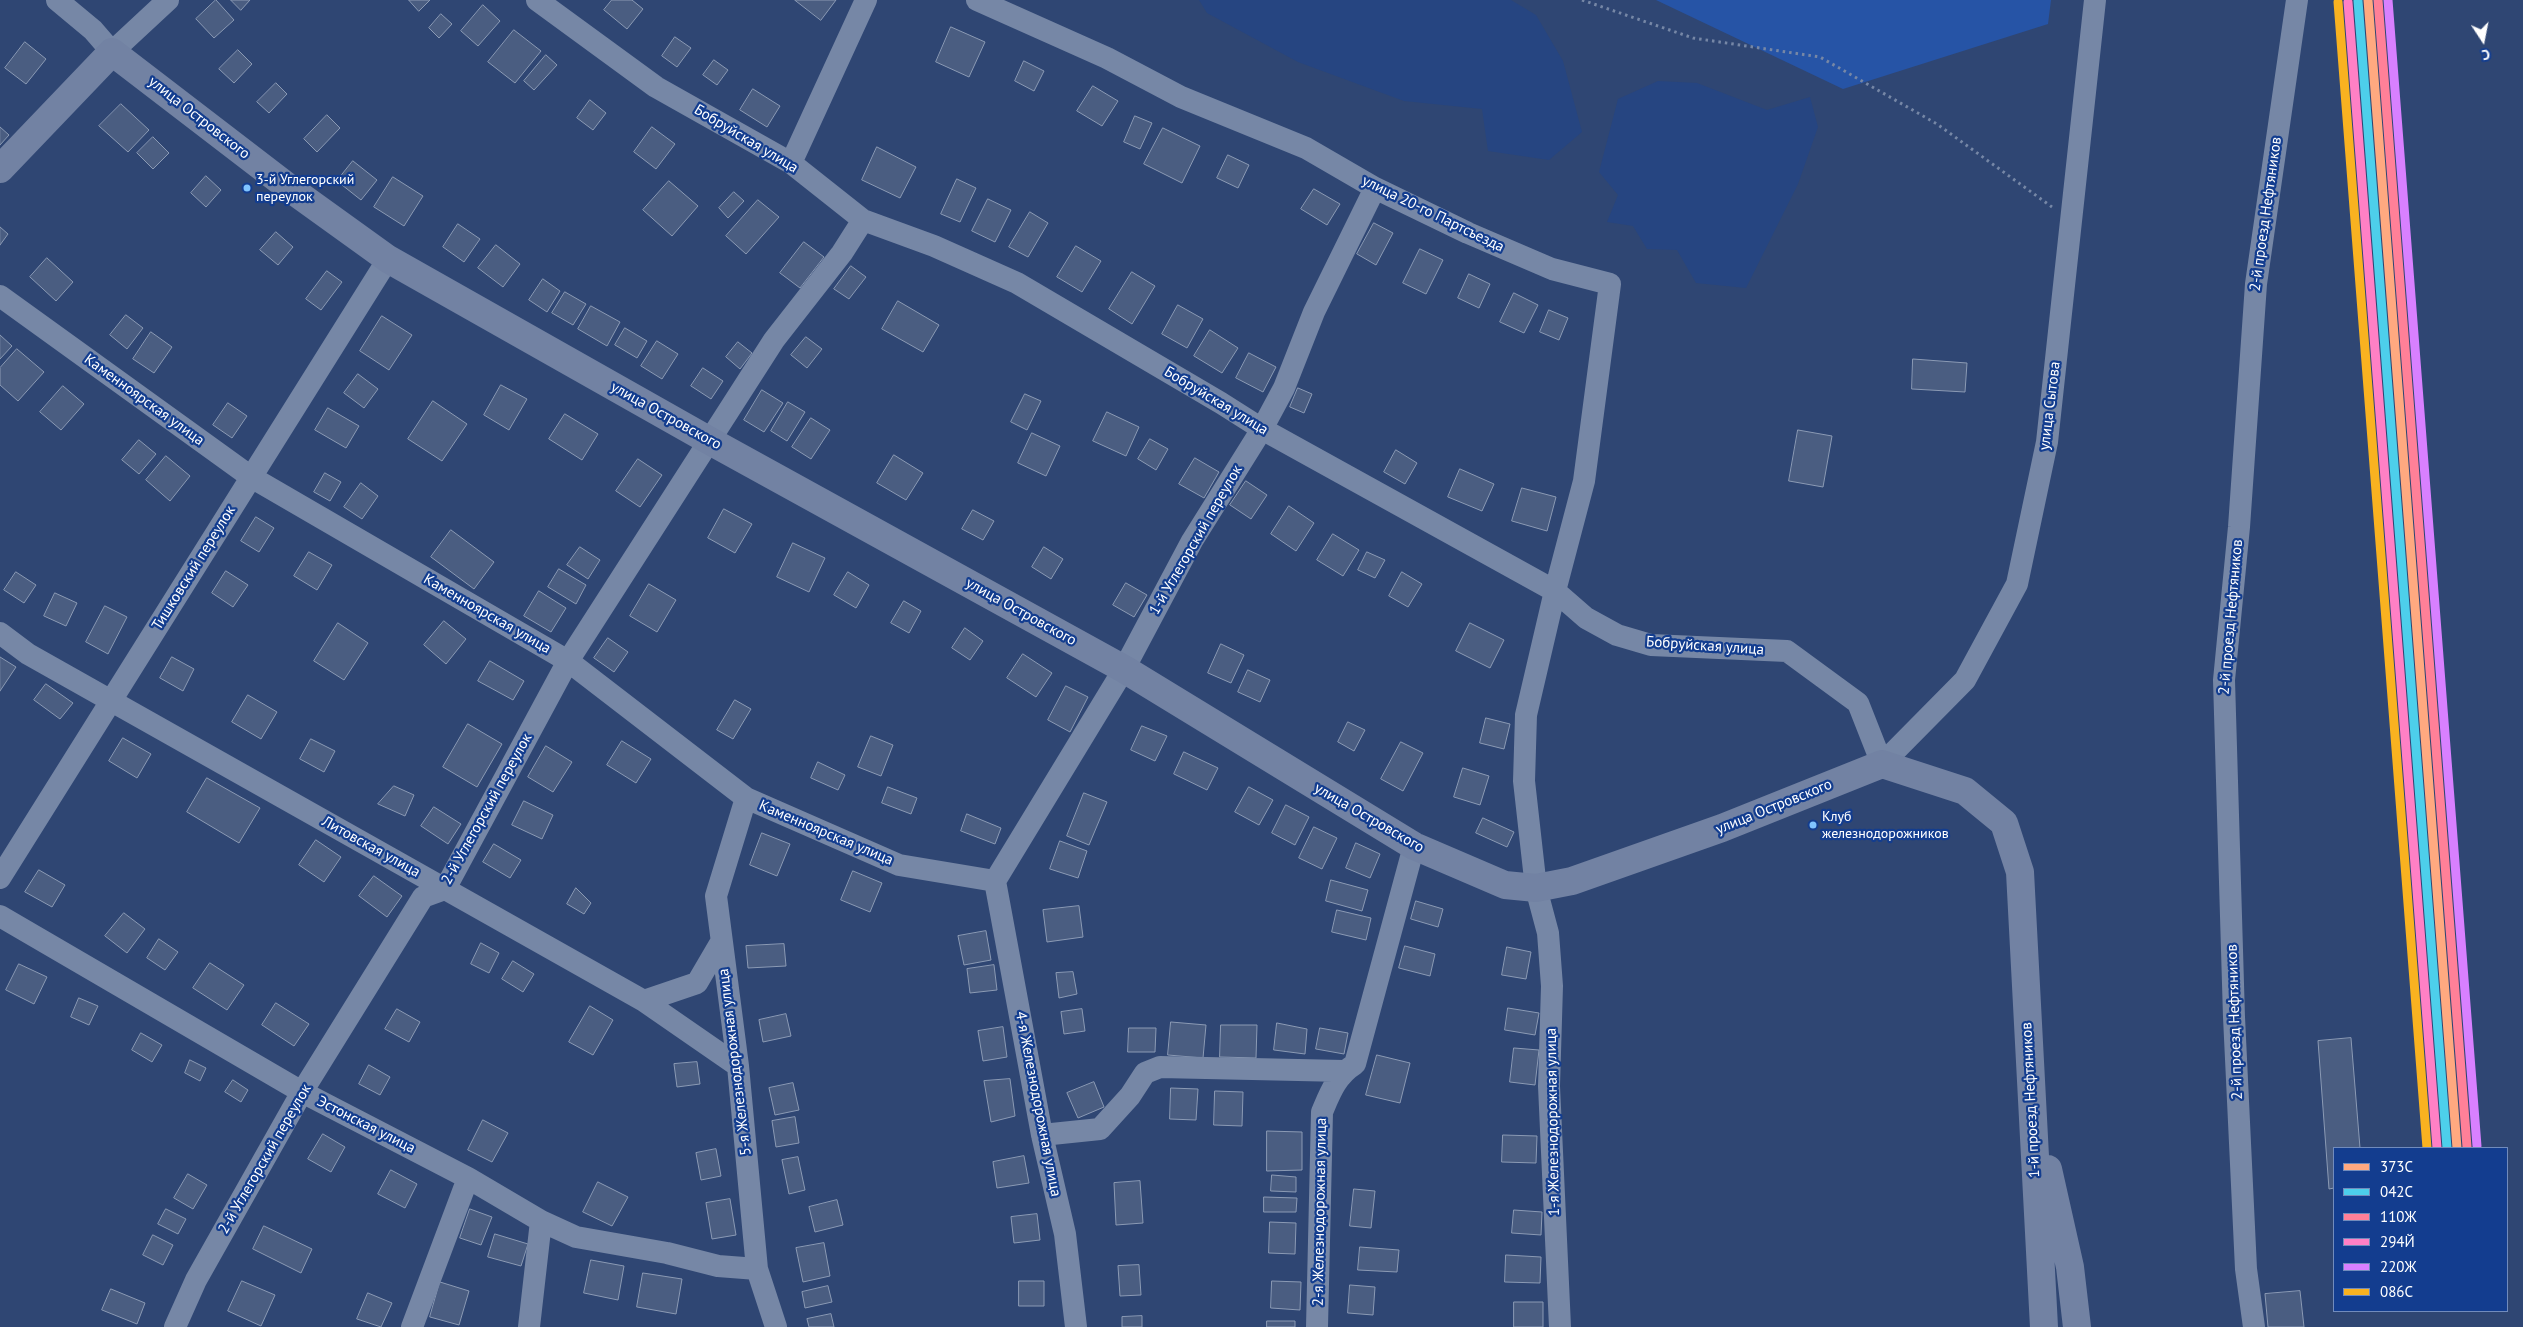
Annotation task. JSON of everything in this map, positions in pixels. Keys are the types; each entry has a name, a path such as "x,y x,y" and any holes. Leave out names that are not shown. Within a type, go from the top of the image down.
{"street":[{"name":"улица Островского","path":"57,0 93,30 112,52 288,187 388,258 710,441 1124,669 1414,846 1505,885 1536,888 1572,881 1722,828 1882,764"},
{"path":"0,169 112,52 168,0"},
{"name":"Бобруйская улица","path":"538,0 656,87 790,163 863,220 934,246 1017,284 1262,429 1555,591 1586,618 1617,635 1651,645 1787,651 1858,703 1882,764"},
{"path":"790,163 866,0"},
{"name":"улица 20-го Партсъезда","path":"977,0 1107,58 1181,97 1306,148 1374,188 1468,233 1552,269 1610,284 1584,481 1555,591"},
{"name":"улица Сытова","path":"1882,764 1965,680 2017,584 2047,442 2095,0"},
{"name":"2-й проезд Нефтяников","path":"2254,1327 2245,1250 2234,1017 2224,680 2239,527 2256,284 2297,0"},
{"name":"1-й Углегорский переулок","path":"995,881 1124,669 1192,540 1262,429 1284,388 1314,312 1374,188"},
{"name":"2-й Углегорский переулок","path":"175,1327 196,1280 302,1092 422,897 445,889 568,661 774,340 842,254 863,220"},
{"name":"Тишковский переулок","path":"0,878 388,258"},
{"name":"Каменноярская улица","path":"0,296 251,477 568,661 746,798 899,865 995,881"},
{"name":"1-я Железнодорожная улица","path":"1555,591 1526,715 1524,781 1536,888 1548,933 1552,986 1549,1086 1560,1327"},
{"name":"Литовская улица","path":"0,633 28,654 644,1001 738,1066"},
{"name":"1-й проезд Нефтяников","path":"1882,764 1965,791 2004,823 2020,872 2030,1092 2044,1327"},
{"name":"5-я Железнодорожная улица","path":"746,798 716,896 738,1066 757,1269 776,1327"},
{"name":"2-я Железнодорожная улица","path":"1318,1327 1322,1112 1333,1085 1344,1071 1355,1064 1414,846"},
{"name":"4-я Железнодорожная улица","path":"995,881 1042,1135 1065,1234 1076,1327"},
{"name":"Эстонская улица","path":"0,916 302,1092 468,1178 541,1221 576,1237 667,1252 718,1266 757,1269"},
{"path":"644,1001 697,983 721,942"},
{"path":"1042,1135 1100,1129 1130,1096 1144,1073 1160,1067 1344,1071"},
{"path":"2030,1092 2070,1267 2077,1327"},
{"path":"412,1327 468,1178"},
{"path":"529,1327 541,1221"}],"path":[{"path":"1582,0 1693,38 1820,57 1936,124 2071,220"}],"shaded area":[{"path":"1199,0 1511,0 1536,15 1563,61 1582,132 1549,160 1488,151 1482,109 1404,101 1298,62 1207,13"},
{"path":"1656,0 2051,0 2048,24 1843,89"},
{"path":"1658,81 1697,83 1767,110 1810,97 1818,127 1798,184 1746,288 1696,283 1677,250 1647,249 1633,226 1607,222 1618,195 1599,172 1618,99"}],"building":[{"path":"216,0 234,20 214,38 196,19"},
{"path":"231,0 250,0 241,10"},
{"path":"409,0 430,0 419,11"},
{"path":"612,0 632,0 643,9 627,29 604,10"},
{"path":"795,0 836,0 821,20"},
{"path":"483,5 500,21 478,46 461,31"},
{"path":"441,14 452,24 439,38 429,28"},
{"path":"951,27 985,42 969,77 936,62"},
{"path":"514,30 541,51 515,83 488,62"},
{"path":"675,37 691,48 677,67 662,56"},
{"path":"25,42 46,59 26,84 5,68"},
{"path":"238,50 252,64 234,83 219,69"},
{"path":"546,55 557,65 534,90 524,81"},
{"path":"714,60 728,70 717,85 703,75"},
{"path":"1024,61 1044,71 1034,91 1015,81"},
{"path":"276,83 287,94 269,113 257,102"},
{"path":"1093,86 1118,101 1102,126 1077,111"},
{"path":"753,89 780,106 767,127 740,110"},
{"path":"590,100 606,113 593,130 577,118"},
{"path":"121,104 149,130 128,152 99,126"},
{"path":"327,115 340,128 317,152 304,139"},
{"path":"1135,116 1152,123 1140,149 1124,142"},
{"path":"0,127 9,135 0,145"},
{"path":"652,127 675,144 656,169 634,152"},
{"path":"1163,128 1200,146 1182,183 1144,164"},
{"path":"153,137 169,153 153,169 137,153"},
{"path":"877,147 916,167 900,198 862,180"},
{"path":"1228,155 1249,165 1238,188 1217,178"},
{"path":"353,161 377,180 361,200 337,181"},
{"path":"206,176 221,190 206,207 191,193"},
{"path":"393,177 423,196 404,226 374,207"},
{"path":"957,179 976,188 960,222 941,214"},
{"path":"669,181 698,206 672,236 643,210"},
{"path":"1314,189 1340,204 1327,225 1301,209"},
{"path":"734,192 744,201 728,218 719,208"},
{"path":"988,199 1011,210 995,242 972,231"},
{"path":"758,200 779,217 746,254 726,236"},
{"path":"1030,212 1048,223 1028,257 1009,247"},
{"path":"1374,223 1393,233 1376,265 1357,254"},
{"path":"458,224 480,239 464,262 443,247"},
{"path":"0,227 8,234 0,245"},
{"path":"276,232 293,247 278,265 260,250"},
{"path":"804,242 824,257 800,288 780,273"},
{"path":"496,245 520,264 503,287 478,268"},
{"path":"1076,246 1101,261 1082,292 1057,277"},
{"path":"1420,249 1443,260 1426,294 1403,283"},
{"path":"47,258 73,282 56,301 30,277"},
{"path":"851,266 866,277 849,299 834,289"},
{"path":"327,271 342,282 321,310 306,299"},
{"path":"1132,272 1155,286 1132,324 1109,309"},
{"path":"1469,274 1490,284 1479,308 1458,298"},
{"path":"543,279 560,291 547,312 529,300"},
{"path":"565,292 586,304 573,325 552,313"},
{"path":"1514,293 1538,305 1524,333 1500,322"},
{"path":"898,301 939,325 923,352 882,329"},
{"path":"1178,305 1203,319 1187,348 1162,334"},
{"path":"591,306 620,322 607,346 578,329"},
{"path":"1549,310 1568,318 1559,340 1540,332"},
{"path":"126,315 143,328 127,349 110,335"},
{"path":"382,316 412,335 389,370 360,351"},
{"path":"625,328 647,341 637,358 615,345"},
{"path":"1210,330 1238,348 1222,373 1194,356"},
{"path":"151,332 172,347 154,373 133,359"},
{"path":"0,335 12,346 0,359"},
{"path":"806,337 822,349 807,368 791,355"},
{"path":"657,341 678,354 662,379 641,366"},
{"path":"738,342 752,353 740,369 726,357"},
{"path":"17,349 44,372 18,401 0,385 0,368"},
{"path":"1249,353 1276,367 1263,392 1236,378"},
{"path":"1913,359 1967,363 1965,392 1912,389"},
{"path":"703,368 723,381 711,399 691,386"},
{"path":"358,374 378,389 364,408 344,393"},
{"path":"501,385 527,399 509,430 484,415"},
{"path":"63,386 84,404 61,430 40,412"},
{"path":"1298,388 1312,394 1304,413 1290,407"},
{"path":"762,390 783,403 764,432 744,420"},
{"path":"1025,394 1041,401 1027,430 1011,422"},
{"path":"433,401 467,424 442,461 408,439"},
{"path":"788,402 805,412 787,441 771,431"},
{"path":"228,403 247,416 232,438 213,425"},
{"path":"328,408 359,426 346,448 315,430"},
{"path":"1107,412 1139,427 1126,456 1093,441"},
{"path":"565,414 598,434 582,460 549,439"},
{"path":"811,418 830,430 811,459 792,447"},
{"path":"1798,430 1832,436 1823,487 1789,481"},
{"path":"1032,433 1060,446 1046,476 1018,463"},
{"path":"1150,439 1168,449 1156,470 1138,459"},
{"path":"139,440 156,454 139,474 122,460"},
{"path":"1396,450 1417,463 1405,484 1384,472"},
{"path":"894,455 923,473 906,500 877,483"},
{"path":"166,456 190,476 170,501 146,480"},
{"path":"1195,458 1219,472 1204,498 1179,484"},
{"path":"638,459 662,475 640,507 616,491"},
{"path":"1460,469 1494,484 1482,511 1448,497"},
{"path":"325,473 341,482 330,501 314,492"},
{"path":"1246,481 1267,495 1251,519 1230,505"},
{"path":"361,483 378,496 362,519 344,507"},
{"path":"1522,488 1556,497 1547,531 1512,521"},
{"path":"1289,506 1314,523 1296,551 1271,534"},
{"path":"724,509 752,524 735,553 708,538"},
{"path":"973,510 994,521 983,540 962,529"},
{"path":"256,517 274,528 259,552 241,541"},
{"path":"451,530 494,562 474,589 431,557"},
{"path":"1333,534 1359,550 1343,576 1317,560"},
{"path":"793,543 825,558 809,592 777,577"},
{"path":"580,547 600,560 588,579 567,565"},
{"path":"1044,547 1063,559 1051,579 1032,567"},
{"path":"309,552 332,565 317,590 294,576"},
{"path":"1367,552 1385,560 1375,578 1358,570"},
{"path":"559,569 586,585 576,604 548,587"},
{"path":"226,571 248,585 233,607 212,593"},
{"path":"16,572 36,585 24,603 4,590"},
{"path":"848,572 869,585 856,608 834,595"},
{"path":"1402,572 1422,584 1408,607 1389,596"},
{"path":"1126,583 1147,595 1134,617 1113,605"},
{"path":"649,584 676,600 657,632 630,616"},
{"path":"539,591 566,608 551,632 524,616"},
{"path":"55,593 77,603 66,626 44,616"},
{"path":"904,601 921,611 909,633 891,623"},
{"path":"105,606 127,617 108,654 86,642"},
{"path":"444,621 466,639 446,664 424,645"},
{"path":"338,623 368,643 344,680 314,661"},
{"path":"1470,623 1504,640 1490,668 1456,651"},
{"path":"965,628 983,641 970,660 952,648"},
{"path":"608,638 628,652 614,672 594,658"},
{"path":"1221,644 1244,655 1231,683 1208,673"},
{"path":"1023,654 1052,673 1036,697 1007,678"},
{"path":"0,657 16,667 0,691"},
{"path":"172,657 194,669 183,691 160,678"},
{"path":"490,661 524,681 513,700 478,681"},
{"path":"1248,670 1270,680 1260,702 1238,692"},
{"path":"46,684 73,703 60,719 34,700"},
{"path":"1066,686 1088,697 1070,732 1048,720"},
{"path":"248,695 277,712 261,739 232,722"},
{"path":"735,700 751,709 733,739 717,730"},
{"path":"1486,718 1510,724 1504,749 1480,743"},
{"path":"1348,722 1365,730 1354,751 1338,742"},
{"path":"468,724 502,744 477,787 443,767"},
{"path":"1142,726 1167,736 1155,761 1131,750"},
{"path":"871,736 893,745 881,776 858,767"},
{"path":"123,738 151,754 137,778 109,761"},
{"path":"311,739 335,751 324,772 300,759"},
{"path":"622,741 651,759 636,783 607,765"},
{"path":"1401,742 1423,753 1403,791 1381,779"},
{"path":"546,746 572,762 553,792 528,777"},
{"path":"1184,752 1218,768 1207,790 1174,774"},
{"path":"818,762 845,775 838,790 811,778"},
{"path":"1463,768 1489,776 1480,805 1454,797"},
{"path":"207,778 260,808 239,843 187,812"},
{"path":"394,786 414,795 405,816 378,804"},
{"path":"888,787 917,798 911,814 882,803"},
{"path":"1249,787 1273,800 1259,825 1235,812"},
{"path":"1084,793 1107,802 1089,845 1067,836"},
{"path":"524,801 553,815 542,839 512,825"},
{"path":"1286,805 1309,817 1295,845 1272,833"},
{"path":"434,807 461,824 448,844 421,826"},
{"path":"967,814 1001,828 995,844 961,831"},
{"path":"1483,818 1514,832 1507,847 1476,833"},
{"path":"1314,827 1337,838 1322,869 1299,858"},
{"path":"762,833 790,844 777,876 750,865"},
{"path":"316,840 341,857 324,882 299,865"},
{"path":"1060,841 1087,851 1078,878 1050,869"},
{"path":"1356,843 1380,854 1370,878 1346,868"},
{"path":"494,844 521,860 510,878 483,862"},
{"path":"39,870 65,885 52,907 25,892"},
{"path":"853,871 882,883 870,912 841,900"},
{"path":"374,876 402,896 387,917 359,896"},
{"path":"1331,880 1368,890 1362,911 1326,901"},
{"path":"576,888 591,903 584,914 567,904"},
{"path":"1416,901 1443,909 1438,927 1411,919"},
{"path":"1079,906 1083,937 1047,942 1043,910"},
{"path":"1337,910 1371,918 1366,940 1332,932"},
{"path":"124,913 145,929 127,953 105,936"},
{"path":"986,931 991,960 964,965 958,936"},
{"path":"159,939 178,952 165,970 147,958"},
{"path":"481,943 499,953 489,973 471,964"},
{"path":"784,944 786,966 748,968 746,946"},
{"path":"1405,946 1435,954 1430,976 1399,968"},
{"path":"1507,947 1531,952 1526,979 1502,975"},
{"path":"513,961 534,974 523,992 502,979"},
{"path":"210,963 244,985 227,1010 193,988"},
{"path":"19,964 47,977 34,1004 6,990"},
{"path":"994,965 997,990 970,993 967,969"},
{"path":"1073,972 1077,994 1059,998 1056,973"},
{"path":"79,998 98,1006 89,1025 71,1017"},
{"path":"276,1003 309,1024 294,1046 262,1025"},
{"path":"590,1006 613,1020 593,1055 569,1042"},
{"path":"1508,1008 1539,1013 1535,1035 1505,1030"},
{"path":"397,1009 420,1022 409,1042 385,1029"},
{"path":"1082,1009 1085,1031 1064,1034 1061,1012"},
{"path":"786,1014 791,1036 763,1042 759,1020"},
{"path":"1171,1022 1206,1025 1203,1058 1168,1055"},
{"path":"1277,1023 1307,1029 1305,1054 1274,1050"},
{"path":"1221,1025 1257,1025 1256,1058 1220,1057"},
{"path":"1003,1027 1007,1057 983,1061 978,1031"},
{"path":"1129,1028 1156,1028 1155,1052 1128,1052"},
{"path":"1320,1028 1348,1033 1344,1054 1316,1049"},
{"path":"141,1033 162,1045 152,1062 132,1050"},
{"path":"2351,1038 2360,1147 2333,1147 2333,1188 2329,1189 2318,1041"},
{"path":"1514,1048 1539,1050 1535,1085 1510,1082"},
{"path":"1377,1055 1410,1063 1400,1103 1366,1095"},
{"path":"190,1060 206,1068 200,1081 185,1073"},
{"path":"697,1062 700,1084 677,1087 674,1064"},
{"path":"369,1065 390,1077 380,1095 359,1084"},
{"path":"1010,1079 1015,1116 991,1122 984,1081"},
{"path":"233,1080 248,1090 241,1102 225,1092"},
{"path":"1094,1082 1104,1107 1078,1118 1067,1093"},
{"path":"793,1083 799,1110 775,1115 769,1088"},
{"path":"1171,1088 1198,1089 1196,1120 1170,1119"},
{"path":"1215,1091 1243,1092 1242,1126 1214,1125"},
{"path":"795,1117 799,1143 776,1147 772,1121"},
{"path":"483,1120 508,1133 492,1162 468,1150"},
{"path":"1267,1131 1302,1132 1302,1170 1267,1171"},
{"path":"323,1134 345,1147 331,1172 308,1159"},
{"path":"1503,1135 1537,1136 1536,1163 1502,1162"},
{"path":"716,1149 721,1176 701,1180 696,1153"},
{"path":"1024,1156 1029,1183 997,1188 993,1162"},
{"path":"798,1157 805,1190 789,1194 782,1160"},
{"path":"391,1170 417,1184 405,1208 378,1194"},
{"path":"188,1174 207,1185 193,1209 174,1198"},
{"path":"1272,1175 1296,1177 1296,1192 1271,1191"},
{"path":"1140,1181 1143,1223 1116,1225 1114,1183"},
{"path":"598,1182 628,1197 612,1226 583,1212"},
{"path":"1354,1189 1375,1191 1371,1228 1350,1226"},
{"path":"1264,1197 1297,1198 1296,1212 1264,1212"},
{"path":"730,1199 736,1235 712,1239 706,1203"},
{"path":"837,1200 843,1225 815,1232 809,1207"},
{"path":"166,1209 186,1219 178,1234 158,1224"},
{"path":"470,1209 492,1217 481,1245 460,1238"},
{"path":"1514,1210 1542,1212 1541,1235 1512,1233"},
{"path":"1037,1214 1040,1240 1014,1243 1011,1217"},
{"path":"1270,1222 1296,1223 1295,1254 1269,1253"},
{"path":"264,1226 312,1249 301,1273 253,1249"},
{"path":"495,1234 528,1244 521,1266 488,1257"},
{"path":"153,1235 173,1245 163,1265 143,1255"},
{"path":"824,1243 830,1276 803,1282 796,1248"},
{"path":"1360,1247 1399,1250 1397,1272 1358,1270"},
{"path":"1506,1255 1541,1257 1540,1283 1505,1282"},
{"path":"591,1260 624,1266 618,1300 584,1293"},
{"path":"1139,1265 1141,1295 1120,1296 1118,1266"},
{"path":"643,1273 682,1279 676,1314 637,1307"},
{"path":"242,1281 275,1295 261,1326 228,1311"},
{"path":"1019,1281 1044,1281 1044,1306 1019,1306"},
{"path":"1272,1281 1301,1282 1300,1310 1271,1308"},
{"path":"440,1282 469,1291 459,1325 430,1317"},
{"path":"1350,1285 1375,1287 1373,1315 1348,1313"},
{"path":"828,1286 832,1302 805,1308 802,1292"},
{"path":"111,1289 145,1303 137,1324 102,1310"},
{"path":"2300,1291 2304,1327 2268,1327 2265,1294"},
{"path":"368,1293 392,1303 381,1327 357,1319"},
{"path":"1514,1302 1543,1302 1543,1327 1514,1327"},
{"path":"831,1314 834,1327 809,1327 807,1319"},
{"path":"1142,1316 1142,1327 1122,1327 1122,1317"},
{"path":"1267,1321 1295,1321 1295,1327 1267,1327"}],"transit line":[{"name":"373C","path":"2368,0 2457,1147"},
{"name":"110Ж","path":"2378,0 2467,1147"},
{"name":"220Ж","path":"2388,0 2477,1146"},
{"name":"042С","path":"2358,1 2447,1147"},
{"name":"086С","path":"2338,2 2427,1147"},
{"name":"294Й","path":"2348,2 2437,1147"}],"place":[{"name":"3-й Углегорский переулок","path":"247,188"},
{"name":"Клуб железнодорожников","path":"1813,825"}]}
